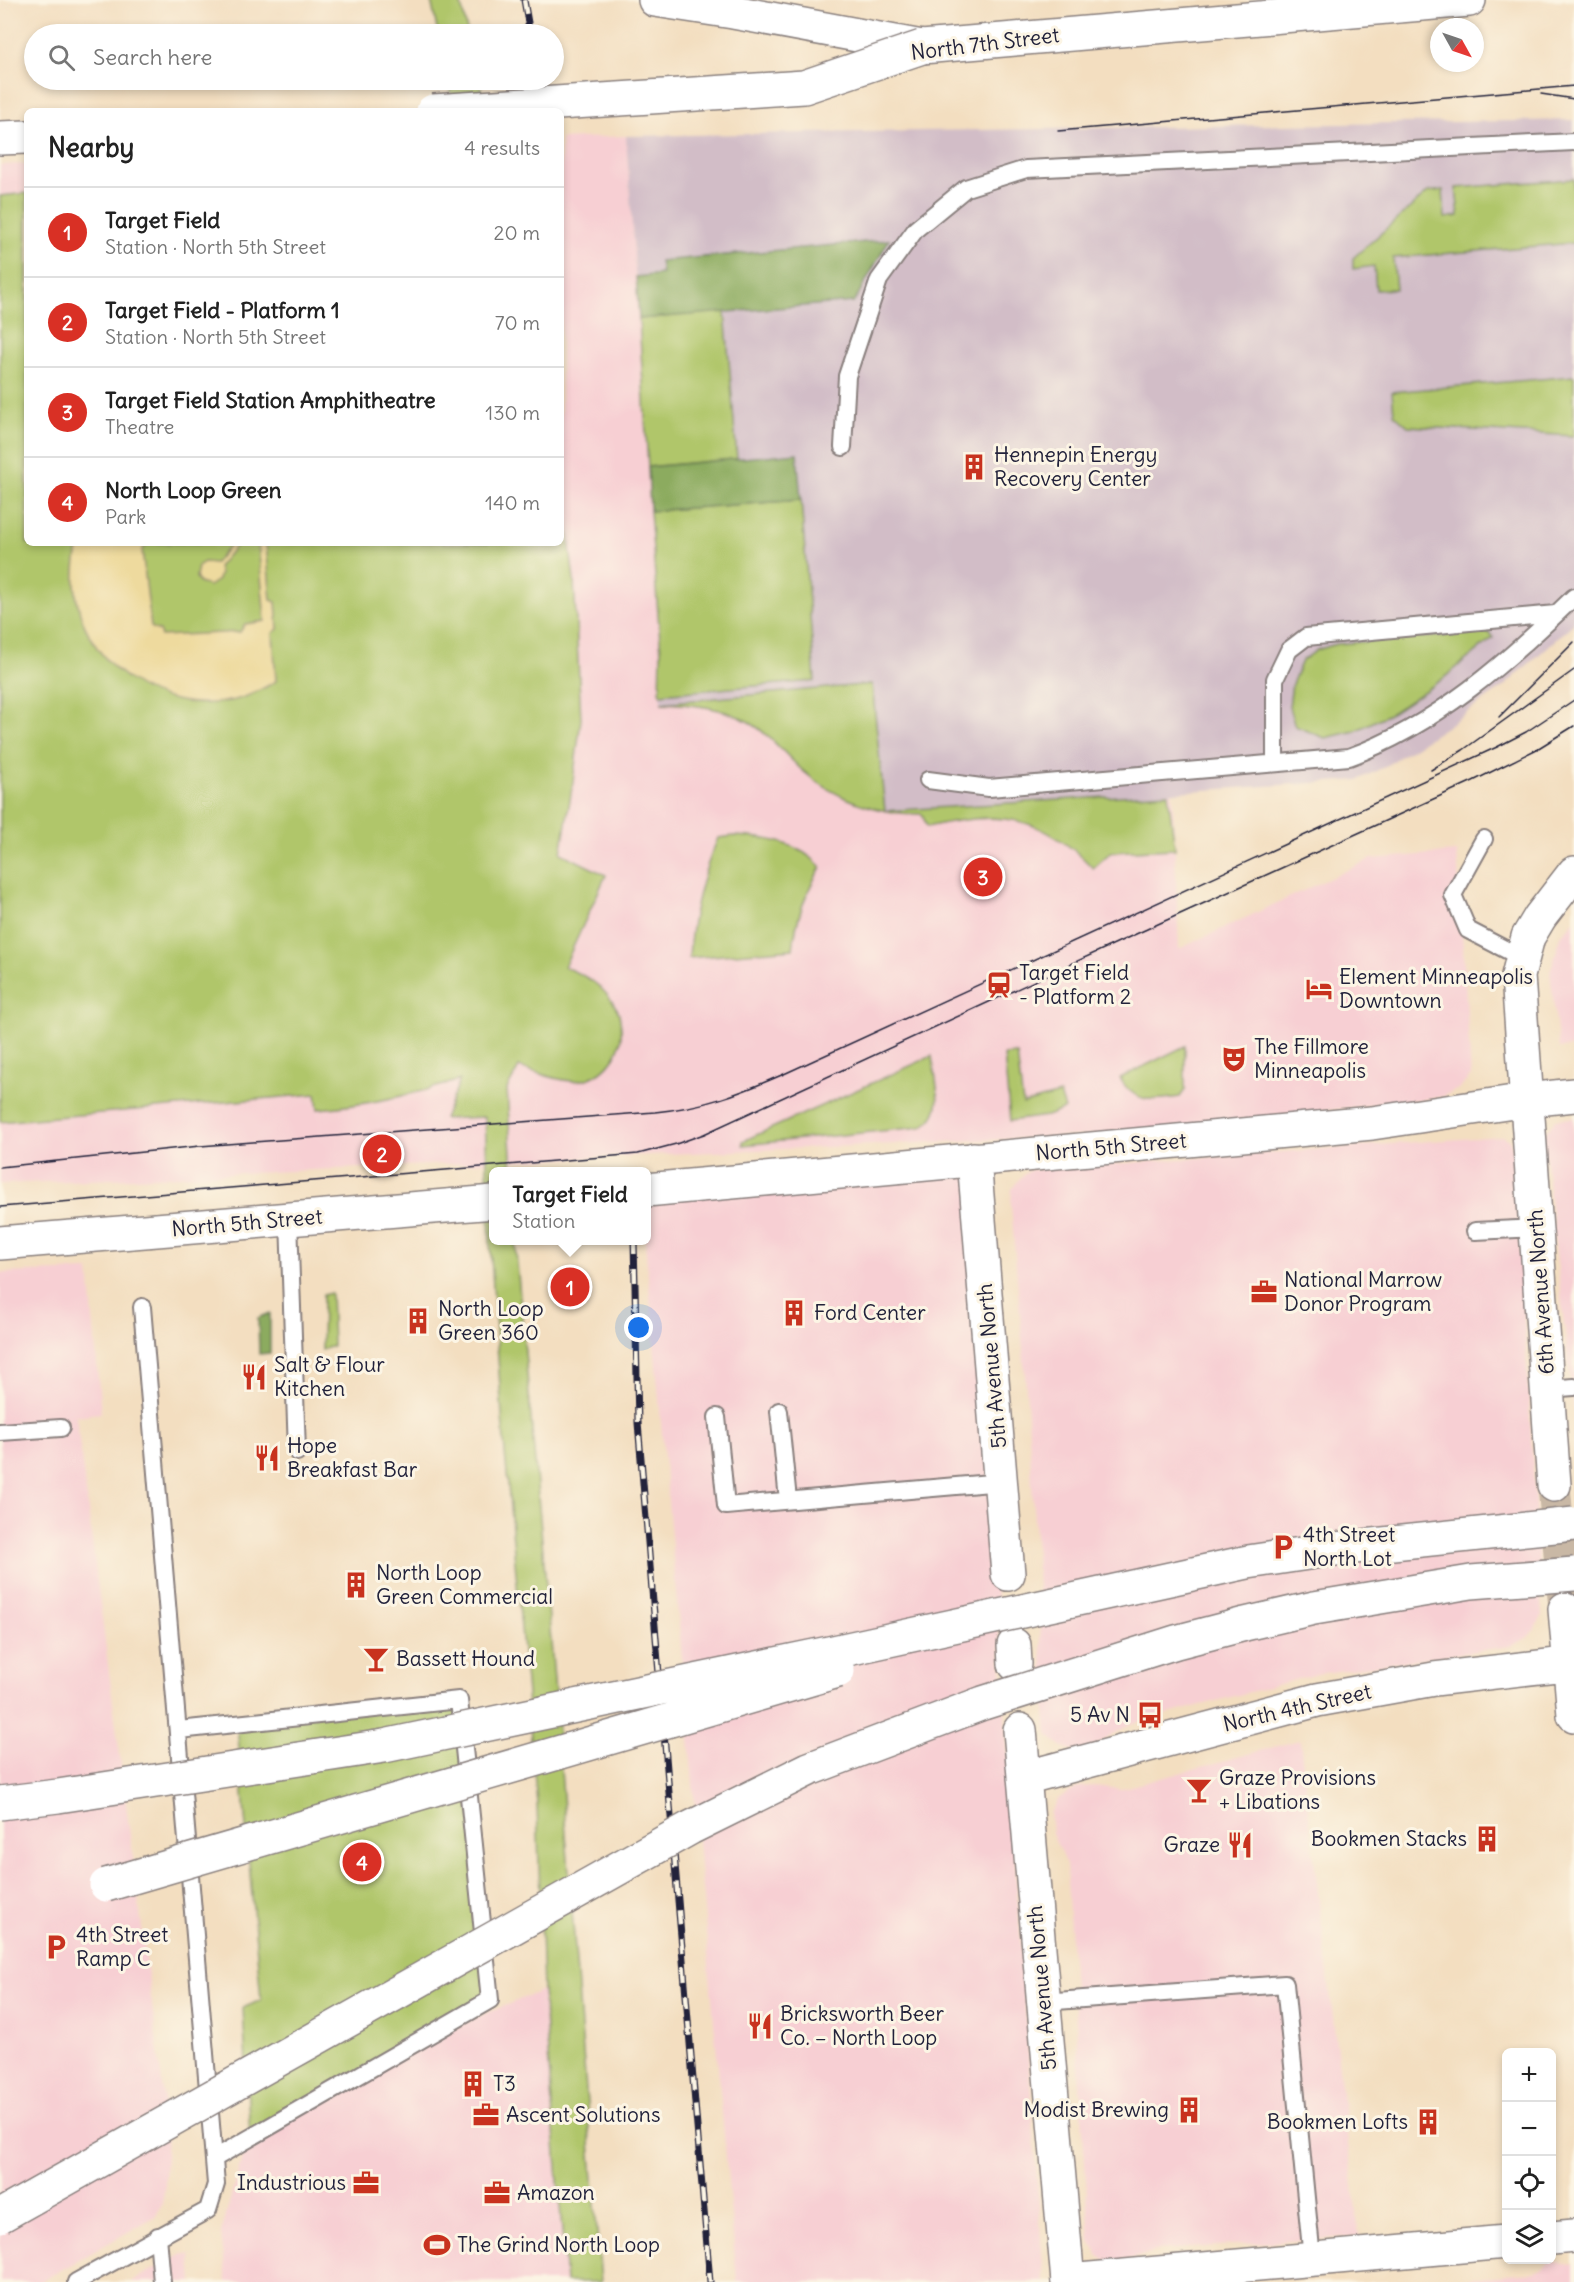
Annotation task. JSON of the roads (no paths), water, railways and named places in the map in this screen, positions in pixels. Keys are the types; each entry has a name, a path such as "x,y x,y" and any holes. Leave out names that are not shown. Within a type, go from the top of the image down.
{"main road":[{"path":"655,0 734,12 922,47"},
{"name":"North 7th Street","path":"479,108 804,87 922,47 1469,0"},
{"name":"6th Avenue North","path":"1554,1485 1561,1388 1536,1228 1518,975 1528,937 1540,917 1574,873"},
{"name":"North 5th Street","path":"656,1189 1372,1123 1574,1095"},
{"name":"5th Avenue North","path":"974,1159 1008,1574"},
{"name":"North 5th Street","path":"0,1243 489,1202"},
{"path":"0,1803 384,1746 1248,1562 1335,1549 1574,1524"},
{"path":"0,2216 690,1828 809,1769 983,1703 1176,1642 1245,1624 1314,1608 1471,1582 1574,1574"},
{"path":"106,1885 1122,1588"},
{"path":"1564,1610 1572,1663 1574,1715"},
{"name":"North 4th Street","path":"1024,1778 1317,1700 1434,1679 1572,1663"},
{"name":"5th Avenue North","path":"1020,1730 1068,2281"},
{"path":"1556,2238 1574,2236"},
{"path":"1068,2281 1502,2242"}],"lane":[{"path":"843,447 847,376 879,280 916,229 966,188 1026,169 1574,142"},
{"path":"928,780 989,788 1349,756 1381,746 1487,676 1574,597"},
{"path":"1275,763 1275,679 1289,650 1306,637 1556,614"},
{"path":"1484,839 1453,895 1468,930 1522,958"},
{"path":"289,1220 297,1452"},
{"path":"1474,1231 1536,1228"},
{"path":"76,2282 208,2210 216,2184 142,1307"},
{"path":"779,1411 788,1500"},
{"path":"717,1417 726,1506 1002,1482"},
{"path":"0,1432 61,1428"},
{"path":"178,1730 459,1700 490,2000 215,2158"},
{"path":"1043,2002 1285,1984 1312,2259"},
{"path":"158,2236 162,2282"}],"tunnel":[{"path":"1554,1485 1565,1609"}],"tram line":[{"path":"1058,131 1574,86"},
{"path":"1541,94 1574,99"},
{"path":"1499,717 1574,642"},
{"path":"1431,770 1463,750 1574,670"},
{"path":"0,1167 200,1146 655,1112 690,1107 721,1099 784,1074 1497,747 1526,732 1574,700"},
{"path":"0,1207 638,1154 676,1144 704,1134 1473,781 1537,749 1574,726"}],"railway":[{"path":"524,0 528,24"},
{"path":"539,90 542,108"},
{"path":"634,1245 638,1423 710,2282"}],"place":[{"name":"Hennepin Energy Recovery Center","path":"974,467"},
{"name":"Target Field Station Amphitheatre","path":"983,877"},
{"name":"Target Field - Platform 2","path":"999,985"},
{"name":"Element Minneapolis Downtown","path":"1319,989"},
{"name":"The Fillmore Minneapolis","path":"1234,1059"},
{"name":"Target Field - Platform 1","path":"382,1154"},
{"name":"Target Field","path":"570,1287"},
{"name":"National Marrow Donor Program","path":"1264,1292"},
{"name":"Ford Center","path":"794,1313"},
{"name":"North Loop Green 360","path":"418,1321"},
{"name":"Salt & Flour Kitchen","path":"254,1377"},
{"name":"Hope Breakfast Bar","path":"267,1458"},
{"name":"4th Street North Lot","path":"1283,1547"},
{"name":"North Loop Green Commercial","path":"356,1585"},
{"name":"Bassett Hound","path":"376,1659"},
{"name":"5 Av N","path":"1150,1715"},
{"name":"Graze Provisions + Libations","path":"1199,1790"},
{"name":"Bookmen Stacks","path":"1487,1839"},
{"name":"Graze","path":"1240,1845"},
{"name":"North Loop Green","path":"362,1862"},
{"name":"4th Street Ramp C","path":"56,1947"},
{"name":"Bricksworth Beer Co. – North Loop","path":"760,2026"},
{"name":"T3","path":"473,2084"},
{"name":"Modist Brewing","path":"1189,2110"},
{"name":"Ascent Solutions","path":"486,2115"},
{"name":"Bookmen Lofts","path":"1428,2122"},
{"name":"Industrious","path":"366,2183"},
{"name":"Amazon","path":"497,2193"},
{"name":"The Grind North Loop","path":"437,2245"}]}
